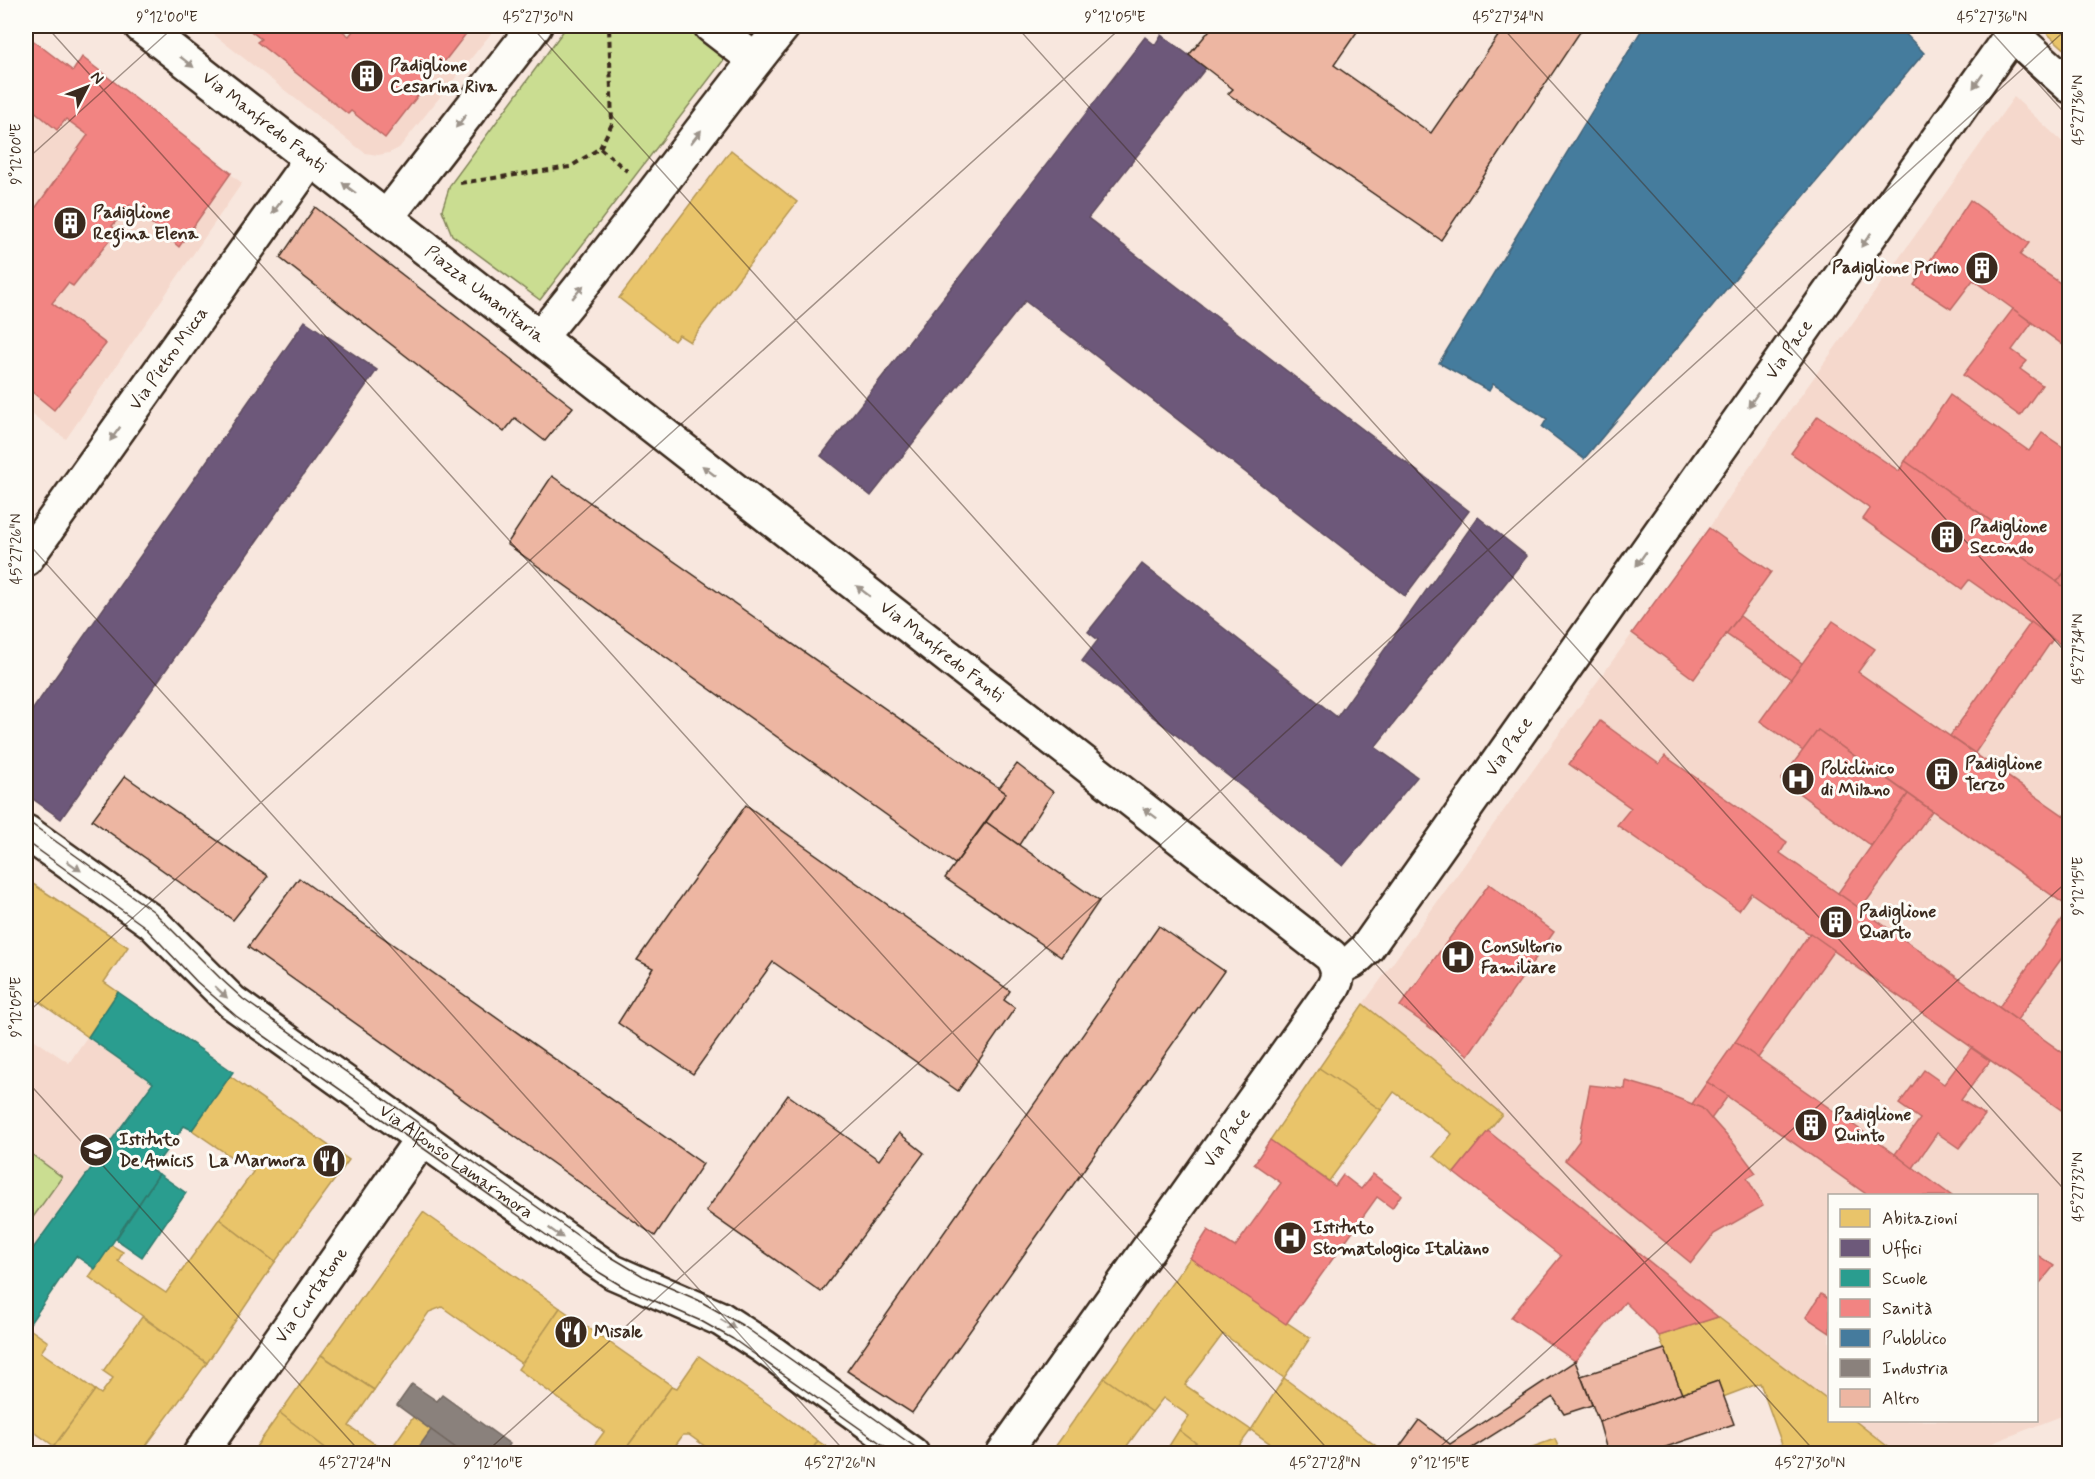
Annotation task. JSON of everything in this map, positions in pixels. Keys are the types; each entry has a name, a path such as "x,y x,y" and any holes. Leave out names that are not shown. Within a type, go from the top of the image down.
{"street":[{"name":"Via Manfredo Fanti","path":"141,26 386,218"},
{"path":"386,218 535,26"},
{"path":"711,26 755,60"},
{"name":"Piazza Umanitaria","path":"386,218 540,337 585,284 783,26"},
{"path":"2010,30 2070,87"},
{"name":"Via Pace","path":"1003,1454 1333,988 1338,979 1338,968 1353,961 1367,948 2010,30"},
{"name":"Via Pietro Micca","path":"26,559 312,159"},
{"name":"Via Manfredo Fanti","path":"540,337 999,698 1196,849 1331,956 1338,968"},
{"name":"Via Alfonso Lamarmora","path":"26,832 152,922 232,1002 472,1174 613,1272 721,1319 764,1347 912,1454"},
{"name":"Via Curtatone","path":"200,1454 423,1137"}],"path":[{"path":"450,185 570,167 600,148 612,124 609,26"},
{"path":"600,148 635,177"}],"shaded area":[{"name":"Padiglione Cesarina Riva","path":"203,26 497,26 399,148 378,155 365,153"},
{"name":"Padiglione Regina Elena","path":"26,35 72,71 82,57 242,183 66,439 26,410"},
{"name":"Policlinico di Milano","path":"2014,97 2070,149 2069,1413 1964,1454 1897,1453 1855,1422 2038,1422 2038,1194 1828,1194 1828,1401 1718,1317 1488,1131 1501,1114 1363,1004 1709,528 1742,478"},
{"name":"Istituto De Amicis","path":"118,992 233,1072 192,1130 184,1126 153,1169 159,1174 95,1269 76,1256 55,1287 26,1265 26,1034 69,1063"}],"green space":[{"path":"567,26 685,26 726,57 540,300 452,235 442,210 450,185"},
{"path":"26,1150 62,1177 26,1227"}],"building: Abitazioni":[{"path":"2039,26 2070,26 2070,54"},
{"path":"731,150 797,202 690,342 679,335 674,341 619,298"},
{"path":"33,884 128,947 104,982 118,992 88,1037 26,992 26,894"},
{"path":"1363,1004 1502,1114 1454,1173 1434,1156 1452,1134 1394,1092 1381,1110 1319,1068"},
{"path":"1319,1068 1381,1110 1329,1181 1270,1140"},
{"path":"230,1076 349,1160 275,1262 219,1219 253,1172 192,1130"},
{"path":"423,1212 560,1308 522,1364 442,1307 429,1312 374,1390 321,1355"},
{"path":"219,1219 275,1262 207,1363 89,1277 111,1245 123,1252 118,1261 166,1293"},
{"path":"1190,1258 1310,1338 1284,1378 1223,1334 1185,1385 1251,1430 1233,1454 1210,1454 1179,1430 1189,1416 1163,1398 1152,1412 1104,1378"},
{"path":"560,1308 672,1386 622,1454 575,1454 582,1445 590,1451 604,1432 518,1369"},
{"path":"142,1317 207,1363 140,1454 64,1454 54,1446 95,1390 101,1394 113,1378 103,1371"},
{"path":"1718,1317 1828,1400 1828,1422 1857,1422 1897,1454 1754,1454 1782,1444 1760,1383 1723,1397 1718,1381 1682,1394 1659,1336"},
{"path":"27,1327 48,1342 41,1352 95,1390 54,1446 26,1426"},
{"path":"321,1355 374,1390 349,1426 388,1453 414,1416 431,1430 414,1454 333,1454 280,1413"},
{"path":"699,1356 818,1441 809,1454 716,1454 689,1435 683,1435 669,1454 622,1454 672,1386 677,1388"},
{"path":"1104,1378 1152,1412 1121,1454 1050,1454"},
{"path":"1284,1378 1387,1454 1285,1454 1251,1430"},
{"path":"280,1413 333,1454 251,1454"},
{"path":"1179,1430 1210,1454 1164,1454"},
{"path":"1555,1439 1561,1454 1513,1454"},
{"path":"818,1441 837,1454 809,1454"}],"building: Uffici":[{"path":"1161,35 1206,68 1088,218 1469,511 1405,596 1025,301 871,496 821,456 1145,37 1155,45"},
{"path":"305,321 377,370 61,819 26,794 26,719"},
{"path":"1478,517 1527,556 1375,747 1417,777 1343,866 1082,661 1098,640 1088,632 1142,564 1337,717"}],"building: Scuole":[{"path":"118,992 233,1072 192,1130 184,1126 152,1170 159,1174 95,1269 76,1256 26,1329 26,1258 153,1083 88,1037"},
{"path":"159,1174 186,1193 142,1257 116,1239"}],"building: Sanità":[{"name":"Padiglione Cesarina Riva","path":"244,26 336,26 349,36 357,26 472,26 385,138 351,111 348,114 257,42 261,39"},
{"name":"Padiglione Regina Elena","path":"26,35 73,71 82,57 231,173 179,247 130,205 112,226 117,231 73,286 68,283 52,303 106,344 54,410 26,387 26,221 88,135 66,119 57,130 26,104"},
{"name":"Padiglione Primo","path":"1970,200 2029,243 2020,255 2070,290 2070,350 1973,280 1951,309 1914,285"},
{"path":"2013,309 2032,323 2012,350 2027,361 2020,369 2042,385 2020,416 1963,375"},
{"path":"1950,395 2029,451 2042,433 2070,452 2070,565 2057,582 2001,542 2008,533 1905,461"},
{"name":"Padiglione Secondo","path":"1818,416 1899,471 1905,461 2008,533 2001,542 2070,591 2070,651 1969,580 1962,589 1863,519 1870,509 1791,453"},
{"path":"1709,528 1771,572 1694,679 1632,633"},
{"path":"2070,565 2070,591 2057,582"},
{"path":"1740,616 1803,664 1791,679 1726,634"},
{"name":"Padiglione Terzo","path":"1833,621 1875,649 1858,672 2070,820 2070,908 1818,730 1803,751 1760,721"},
{"path":"2031,622 2053,639 1975,753 1950,736"},
{"name":"Padiglione Quarto","path":"1600,721 1659,764 1665,756 1787,842 1780,853 2070,1058 2070,1116 1751,893 1739,910 1617,825 1631,808 1569,764"},
{"path":"1818,730 1908,794 1871,846 1781,780"},
{"path":"1908,794 1932,811 1861,909 1838,893"},
{"path":"1489,884 1554,932 1468,1055 1400,1006"},
{"path":"2070,908 2070,947 2017,1020 1999,1007"},
{"path":"1810,933 1834,950 1758,1058 1735,1042"},
{"name":"Padiglione Quinto","path":"1735,1042 1949,1194 1866,1194 1707,1082"},
{"path":"1971,1048 1990,1061 1961,1100 1985,1115 1959,1148 1937,1133 1913,1168 1895,1154 1920,1119 1899,1104 1924,1070 1944,1084"},
{"path":"1626,1081 1660,1091 1702,1108 1756,1173 1747,1178 1763,1206 1714,1234 1691,1263 1565,1160 1579,1141 1590,1085 1625,1089"},
{"path":"1707,1082 1728,1096 1711,1119 1702,1108 1692,1104"},
{"path":"1488,1131 1718,1317 1659,1336 1625,1302 1575,1361 1511,1317 1561,1256 1454,1173"},
{"path":"1270,1140 1335,1186 1343,1175 1361,1189 1373,1174 1401,1195 1392,1208 1377,1197 1286,1324 1190,1258 1208,1230 1235,1247 1281,1183 1254,1164"},
{"path":"2038,1255 2054,1266 2038,1286"},
{"path":"1821,1294 1828,1299 1828,1332 1806,1317"}],"building: Pubblico":[{"path":"1644,26 1898,26 1924,53 1584,459 1542,427 1547,419 1493,384 1489,391 1439,363"}],"building: Industria":[{"path":"412,1384 437,1401 442,1395 510,1444 504,1454 464,1454 397,1405"},
{"path":"431,1430 464,1454 414,1454"}],"building: Altro":[{"path":"1213,26 1361,26 1334,65 1431,133 1505,26 1584,26 1441,240 1228,94 1233,89 1189,55"},
{"path":"315,207 573,407 545,441 515,418 504,432 280,258"},
{"path":"552,476 1006,793 955,864 507,544"},
{"path":"1017,764 1053,792 1019,845 986,822 1006,793 999,788"},
{"path":"125,776 268,876 233,920 92,820"},
{"path":"746,805 1010,991 1004,1000 1015,1008 958,1091 773,962 693,1074 618,1023 653,968 637,960"},
{"path":"986,822 1099,901 1061,957 945,878"},
{"path":"299,878 703,1164 655,1236 248,947"},
{"path":"1159,926 1224,971 912,1413 847,1371"},
{"path":"788,1095 879,1160 899,1133 924,1153 821,1292 706,1211"},
{"path":"1665,1349 1682,1394 1599,1422 1581,1376"},
{"path":"1575,1361 1592,1405 1564,1414 1553,1397 1472,1448 1474,1454 1412,1454 1400,1446 1419,1420 1450,1444"},
{"path":"1718,1381 1734,1424 1645,1454 1608,1454 1599,1422"}],"tram line":[{"path":"26,820 153,911 243,999 591,1245 643,1276 698,1300 742,1325 925,1454"},
{"path":"26,841 144,926 197,982 236,1016 597,1271 625,1288 701,1321 733,1339 896,1454"}],"place":[{"name":"Padiglione Cesarina Riva","path":"367,76"},
{"name":"Padiglione Regina Elena","path":"70,223"},
{"name":"Padiglione Primo","path":"1982,268"},
{"name":"Padiglione Secondo","path":"1947,537"},
{"name":"Padiglione Terzo","path":"1942,774"},
{"name":"Policlinico di Milano","path":"1798,779"},
{"name":"Padiglione Quarto","path":"1836,922"},
{"name":"Consultorio Familiare","path":"1458,957"},
{"name":"Padiglione Quinto","path":"1811,1125"},
{"name":"Istituto De Amicis","path":"96,1150"},
{"name":"La Marmora","path":"329,1161"},
{"name":"Istituto Stomatologico Italiano","path":"1290,1238"},
{"name":"Misale","path":"571,1332"}]}
